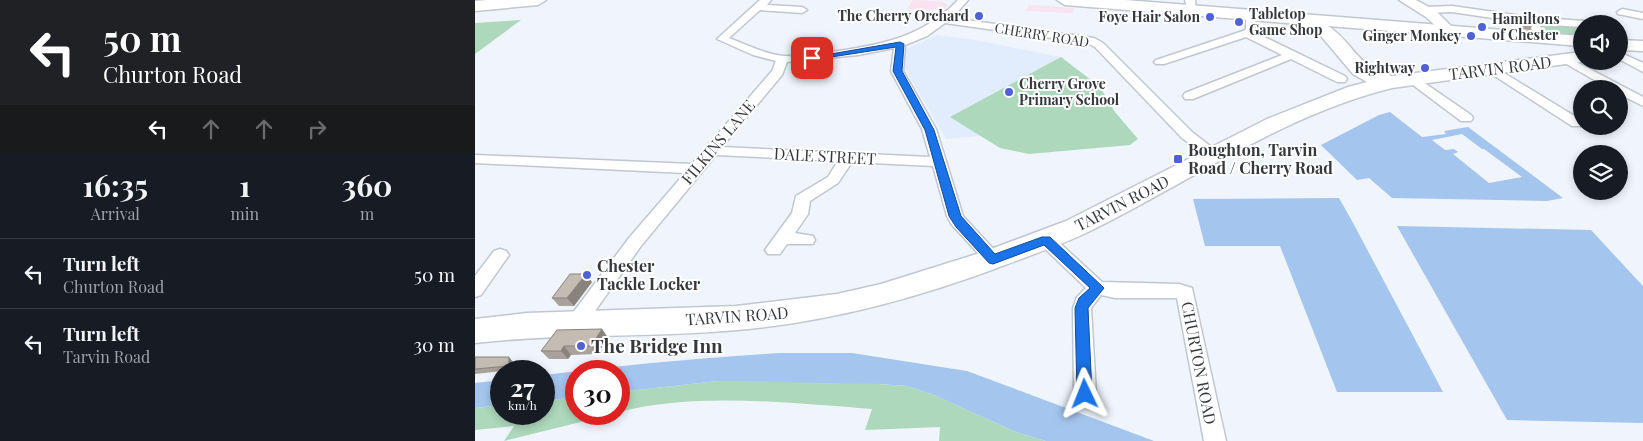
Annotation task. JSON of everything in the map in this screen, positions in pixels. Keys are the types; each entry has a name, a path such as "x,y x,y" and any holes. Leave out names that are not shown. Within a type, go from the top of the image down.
{"highway":[{"path":"475,6 538,0"},
{"path":"1065,0 1191,5 1251,15 1358,25 1573,40"},
{"path":"1271,16 1316,25 1333,35 1358,67 1368,75 1392,82"},
{"path":"1333,35 1333,28 1337,26 1358,25"},
{"path":"1628,50 1643,46"},
{"path":"1628,53 1643,54"},
{"name":"TARVIN ROAD","path":"475,331 576,323 736,318 828,306 882,295 993,260 1075,227 1216,156 1348,85 1392,82 1573,59"},
{"path":"1348,85 1363,82 1358,67"}],"main road":[{"path":"1406,0 1426,10 1449,31"}],"street":[{"path":"803,10 762,4 722,39 733,45 783,59 849,53 900,44 929,31 944,20 963,0"},
{"path":"1426,10 1452,9 1529,20 1573,23"},
{"path":"1622,12 1643,16"},
{"path":"1160,62 1247,33 1251,30 1251,15"},
{"name":"CHERRY ROAD","path":"944,20 1090,40 1099,45 1187,135 1216,156"},
{"path":"1529,20 1545,37"},
{"path":"1247,33 1348,85"},
{"path":"900,44 897,71 929,130 960,225 993,260"},
{"path":"1189,96 1291,55"},
{"path":"1628,58 1643,68"},
{"name":"FILKINS LANE","path":"576,323 635,242 778,72 783,59"},
{"path":"1491,69 1573,120"},
{"path":"1592,70 1643,102"},
{"path":"1413,79 1466,118"},
{"name":"DALE STREET","path":"711,151 938,162"},
{"path":"807,240 778,244 800,214 802,199 833,180 848,157"},
{"path":"475,159 697,169"},
{"path":"1046,240 1097,288 1084,302 1082,308 1085,394"},
{"path":"475,290 489,262"},
{"name":"CHURTON ROAD","path":"1097,288 1115,291 1179,291 1185,294 1215,441"}],"shaded area":[{"path":"913,0 940,1 948,5 944,10 907,9"},
{"path":"1029,5 1074,8 1073,13 1025,11"},
{"name":"Cherry Grove Primary School","path":"937,35 976,40 1061,57 1100,87 1101,94 1092,99 1086,98 1000,148 981,136 946,139 904,67 906,49"}],"green space":[{"path":"521,20 475,54 475,23"},
{"path":"1536,23 1573,25 1573,39 1547,36"},
{"path":"1061,57 1100,87 1115,112 1138,139 1130,145 1029,154 1000,148 950,117"},
{"path":"718,381 849,382 907,386 934,395 1016,432 1046,441 939,441 940,427 865,430 872,409 809,404 744,401 680,402 630,410 630,391"},
{"path":"565,398 565,425 569,425 504,441 514,426 475,430 475,408 490,406 490,425 555,425 555,400"}],"water":[{"path":"1390,112 1422,137 1446,134 1444,131 1468,127 1563,198 1547,201 1392,198 1369,178 1357,180 1321,145 1379,115","holes":["1462,134 1522,177 1489,183 1453,154 1458,152 1454,149 1445,150 1432,140"]},
{"path":"1339,198 1443,392 1337,392 1280,246 1205,246 1193,199"},
{"path":"1397,226 1591,230 1643,286 1643,423 1507,420"},
{"path":"781,353 852,353 967,371 1154,441 1046,441 1016,432 934,395 907,386 718,381 630,391 630,365"},
{"path":"565,372 565,398 555,400 555,374"},
{"path":"490,381 490,406 475,408 475,383"}],"building":[{"path":"1523,17 1529,18 1534,23 1523,22"},
{"path":"570,274 586,274 567,298 552,298"},
{"path":"602,329 591,346 564,346 561,351 541,351 557,330"},
{"path":"475,357 509,357 509,360 490,360 490,368 475,369"}],"place":[{"name":"The Cherry Orchard","path":"979,16"},
{"name":"Foye Hair Salon","path":"1210,17"},
{"name":"Tabletop Game Shop","path":"1239,22"},
{"name":"Hamiltons of Chester","path":"1482,27"},
{"name":"Ginger Monkey","path":"1471,36"},
{"name":"Rightway","path":"1425,68"},
{"name":"Cherry Grove Primary School","path":"1009,92"},
{"name":"Boughton, Tarvin Road / Cherry Road","path":"1178,159"},
{"name":"Chester Tackle Locker","path":"587,275"},
{"name":"The Bridge Inn","path":"581,346"}],"route":[{"path":"812,58 900,44 897,71 925,120 955,216 960,225 993,260 1046,240 1097,288 1084,302 1082,308 1085,394"}]}
